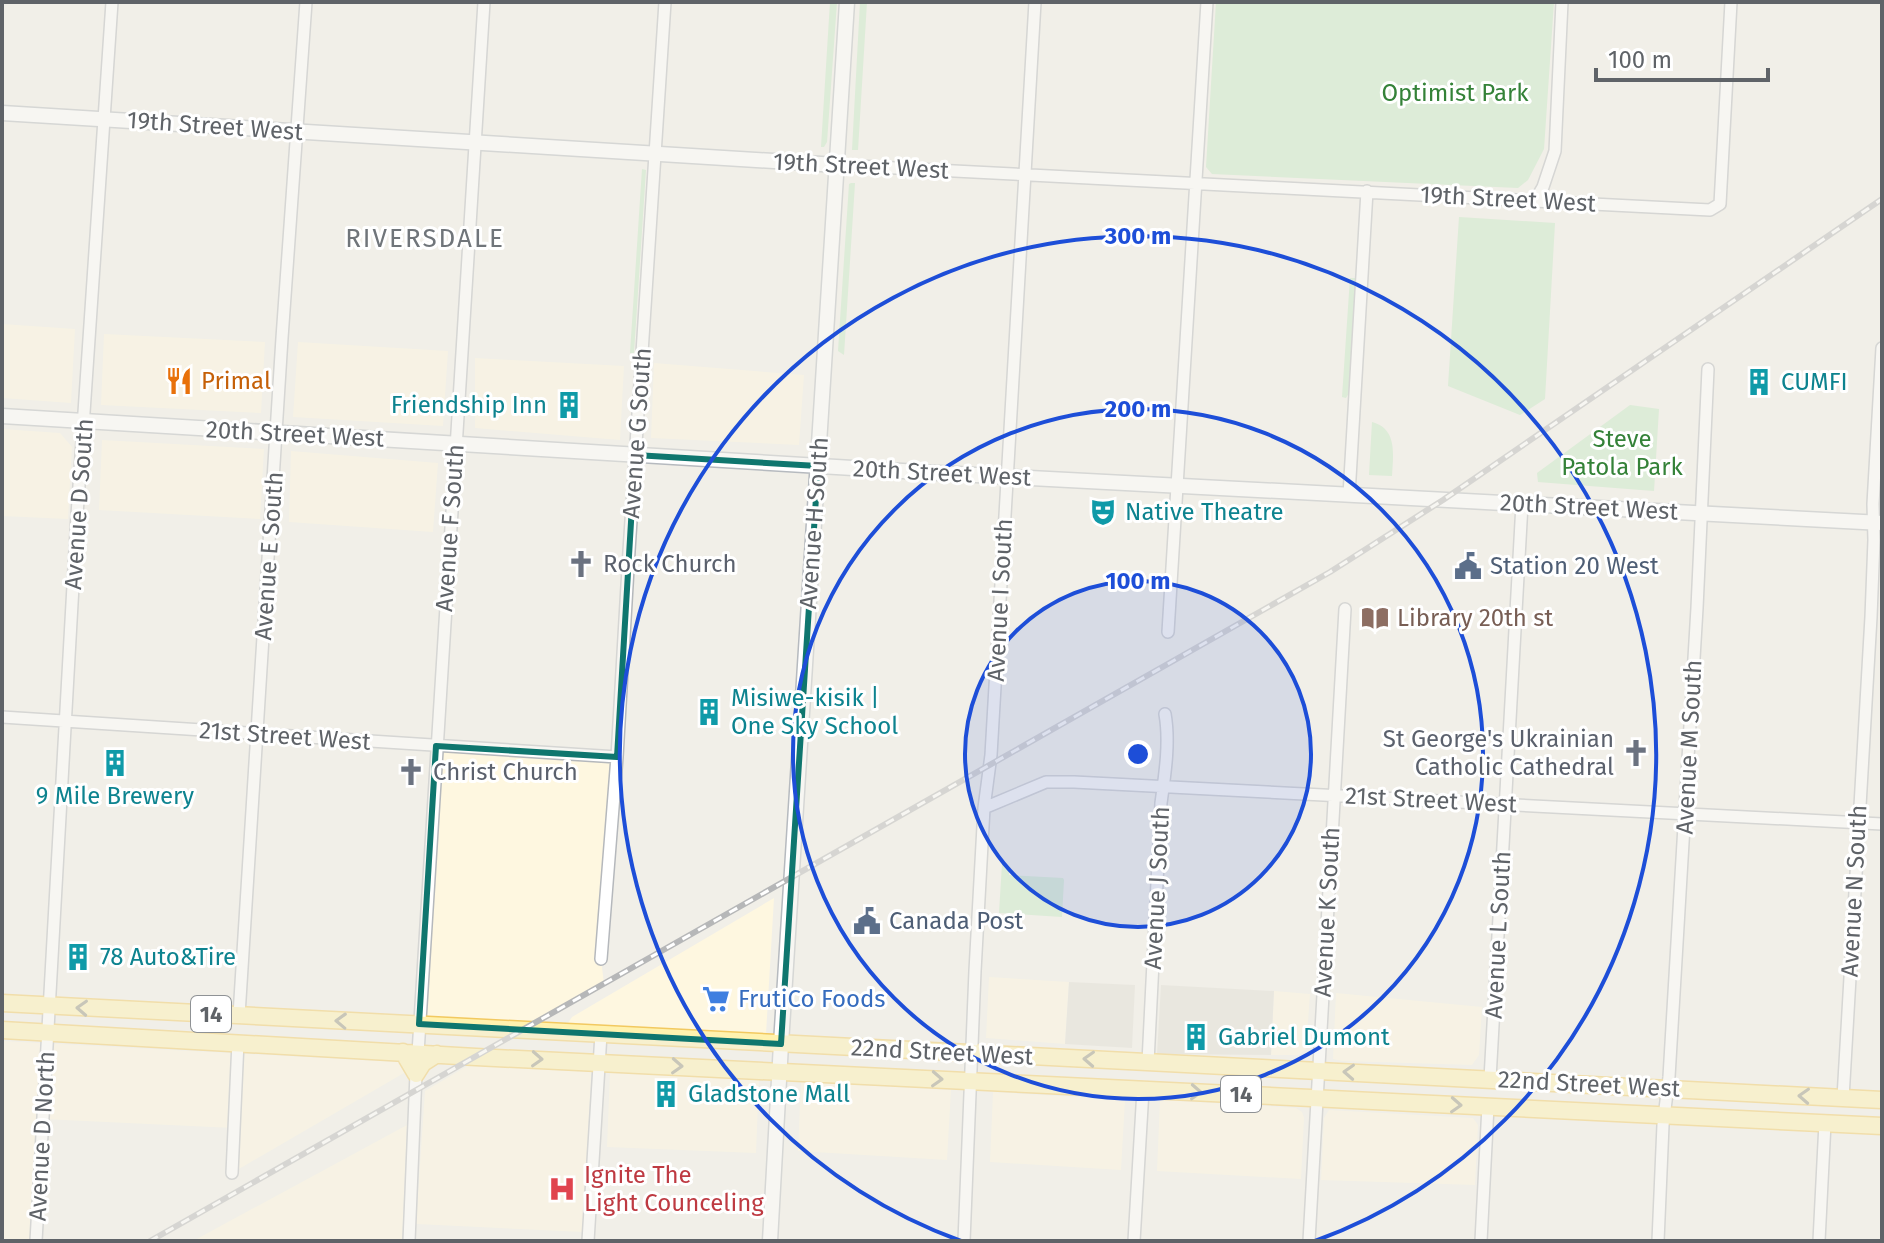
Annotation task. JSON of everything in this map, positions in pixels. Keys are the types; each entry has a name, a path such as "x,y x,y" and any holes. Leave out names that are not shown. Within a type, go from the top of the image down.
{"main road":[{"name":"22nd Street West","path":"2,1003 1882,1100"},
{"name":"22nd Street West","path":"2,1030 1488,1106 1664,1120 1882,1126"},
{"path":"410,1053 416,1074"},
{"path":"416,1074 423,1063 437,1054"}],"street":[{"name":"Avenue D South","path":"49,1006 77,515 112,2"},
{"name":"Avenue E South","path":"239,1015 306,2"},
{"name":"Avenue F South","path":"410,1053 419,1024 484,2"},
{"name":"Avenue G South","path":"601,959 617,757 665,2"},
{"name":"Avenue H South","path":"770,1241 847,2"},
{"name":"Avenue I South","path":"964,1241 984,808 991,755 1035,2"},
{"path":"1168,632 1207,2"},
{"path":"1536,199 1555,151 1562,2"},
{"name":"19th Street West","path":"2,113 837,165 1710,210 1720,204 1731,2"},
{"path":"1349,495 1367,191"},
{"name":"Avenue N South","path":"1843,1098 1878,523 1882,348"},
{"name":"Avenue M South","path":"1658,1241 1685,813 1708,369"},
{"name":"20th Street West","path":"2,416 1007,477 1878,523"},
{"name":"Avenue L South","path":"1490,1079 1522,504"},
{"name":"Avenue K South","path":"1309,1241 1345,609"},
{"name":"Avenue J South","path":"1148,1062 1167,725 1165,714"},
{"name":"21st Street West","path":"2,717 617,757"},
{"name":"21st Street West","path":"984,808 1046,782 1882,824"},
{"name":"Avenue D North","path":"36,1241 49,1006"},
{"path":"588,1241 601,1034"},
{"path":"232,1173 238,1042"},
{"path":"409,1241 416,1074"},
{"path":"1134,1241 1143,1090"},
{"path":"1481,1241 1488,1106"},
{"path":"1819,1241 1825,1123"}],"highlighted area":[{"path":"635,455 818,466 781,1044 419,1024 436,746 617,757"}],"shaded area":[{"path":"2,324 75,329 71,403 2,398"},
{"path":"104,334 265,342 261,413 101,405"},
{"path":"298,342 448,351 443,426 293,417"},
{"path":"475,358 624,366 620,440 475,428"},
{"path":"654,363 804,375 799,445 651,438"},
{"path":"2,429 60,433 72,447 68,519 2,516"},
{"path":"102,440 264,449 260,519 99,510"},
{"path":"291,451 438,463 433,532 289,522"},
{"path":"436,746 617,757 601,959 604,984 521,1030 419,1024"},
{"path":"774,898 766,1034 568,1023 572,1017"},
{"path":"989,977 1069,982 1065,1044 986,1038"},
{"path":"1069,982 1135,985 1132,1048 1065,1044"},
{"path":"1161,985 1274,991 1271,1055 1157,1054"},
{"path":"1274,991 1310,994 1306,1049 1299,1055 1271,1055"},
{"path":"1336,993 1482,1007 1479,1055 1472,1065 1333,1059"},
{"path":"2,1041 399,1062 404,1073 232,1173 233,1128 43,1119 36,1241 2,1241"},
{"path":"469,1065 591,1072 584,1232 416,1224 425,1091"},
{"path":"610,1073 759,1078 756,1153 607,1147"},
{"path":"801,1082 951,1090 947,1160 798,1151"},
{"path":"993,1092 1125,1100 1121,1170 990,1162"},
{"path":"1160,1100 1296,1108 1304,1118 1301,1179 1157,1171"},
{"path":"1329,1110 1473,1118 1478,1125 1475,1185 1321,1180 1324,1118"},
{"path":"407,1125 402,1241 193,1241"}],"green space":[{"path":"830,2 837,2 827,142 821,147"},
{"path":"860,2 867,2 858,150 852,150"},
{"name":"Optimist Park","path":"1216,2 1554,2 1544,149 1528,180 1518,188 1212,174 1206,167"},
{"path":"642,169 646,170 634,353 630,353"},
{"path":"851,183 855,183 844,355 838,351"},
{"path":"1459,217 1555,223 1545,399 1520,415 1448,386"},
{"path":"1350,278 1356,278 1349,393 1346,398 1342,397"},
{"name":"Steve Patola Park","path":"1630,405 1659,409 1654,491 1538,482 1537,473"},
{"path":"1372,422 1386,430 1390,437 1392,476 1369,475"},
{"path":"1002,864 1009,866 1009,875 1063,878 1062,917 999,913"}],"railway":[{"path":"150,1241 1330,572 1443,500 1882,199"}],"place":[{"name":"Primal","path":"179,381"},
{"name":"CUMFI","path":"1759,382"},
{"name":"Friendship Inn","path":"569,405"},
{"name":"Native Theatre","path":"1103,512"},
{"name":"Rock Church","path":"581,564"},
{"name":"Station 20 West","path":"1468,566"},
{"name":"Library 20th st","path":"1375,618"},
{"name":"Misiwe-kisik | One Sky School","path":"709,712"},
{"name":"St George's Ukrainian Catholic Cathedral","path":"1636,753"},
{"name":"9 Mile Brewery","path":"115,763"},
{"name":"Christ Church","path":"411,772"},
{"name":"Canada Post","path":"867,921"},
{"name":"78 Auto&Tire","path":"78,957"},
{"name":"FrutiCo Foods","path":"716,999"},
{"name":"Gabriel Dumont","path":"1196,1037"},
{"name":"Gladstone Mall","path":"666,1094"},
{"name":"Ignite The Light Counceling","path":"562,1189"}],"district":[{"name":"RIVERSDALE","path":"425,238"}]}
